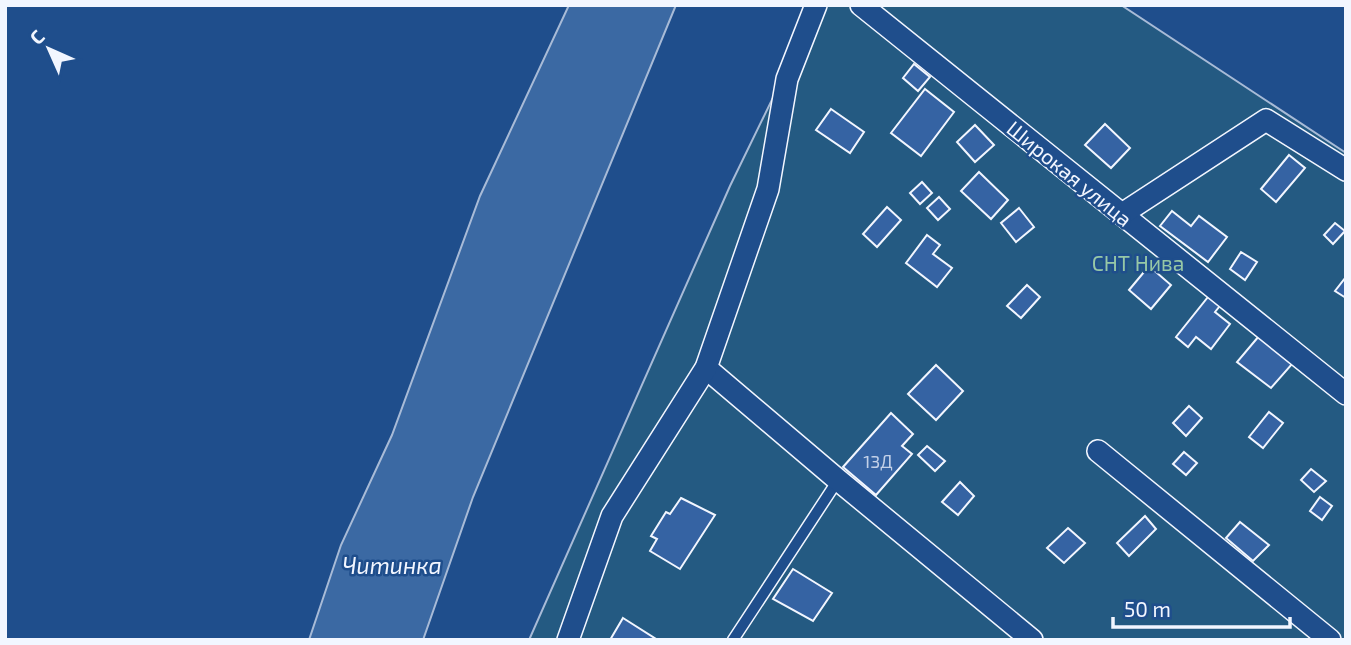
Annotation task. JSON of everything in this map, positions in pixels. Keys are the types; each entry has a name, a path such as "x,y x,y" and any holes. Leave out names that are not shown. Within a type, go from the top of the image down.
{"street":[{"path":"568,640 612,516 706,368 768,189 788,79 816,5"},
{"name":"Широкая улица","path":"861,5 1346,394"},
{"path":"1122,214 1266,120 1346,170"},
{"path":"706,368 1032,640"},
{"path":"1098,451 1330,640"}],"lane":[{"path":"733,640 838,480"}],"green space":[{"name":"СНТ Нива","path":"818,5 1121,5 1346,153 1346,640 529,640 730,186"}],"water":[{"name":"Читинка","path":"569,5 676,5 473,497 423,640 309,640 341,545 392,435 480,196"}],"building":[{"path":"914,64 930,77 918,91 903,78"},
{"path":"925,89 954,112 921,156 891,133"},
{"path":"831,109 864,132 850,153 816,130"},
{"path":"1105,124 1130,148 1111,168 1085,145"},
{"path":"975,125 994,145 975,162 957,142"},
{"path":"1289,155 1305,168 1276,202 1261,189"},
{"path":"979,172 1008,200 991,219 961,191"},
{"path":"922,182 932,193 920,204 910,193"},
{"path":"939,197 950,209 938,220 927,208"},
{"path":"887,207 901,220 877,247 863,234"},
{"path":"1019,208 1034,227 1016,242 1001,223"},
{"path":"1172,211 1191,226 1199,216 1227,237 1208,262 1160,226"},
{"path":"1335,223 1345,231 1333,244 1324,235"},
{"path":"927,235 940,245 933,254 952,268 937,287 906,263"},
{"path":"1241,252 1257,262 1245,280 1230,269"},
{"path":"1149,266 1171,285 1151,309 1129,290"},
{"path":"1346,277 1346,298 1335,291"},
{"path":"1027,285 1040,297 1021,318 1007,306"},
{"path":"1212,292 1223,302 1215,312 1230,324 1211,349 1196,337 1188,347 1176,337"},
{"path":"1259,336 1293,363 1271,388 1237,362"},
{"path":"936,365 963,391 936,420 908,394"},
{"path":"1189,406 1202,418 1186,436 1173,423"},
{"path":"1269,412 1283,423 1263,448 1249,437"},
{"path":"891,413 913,434 902,446 912,454 876,495 843,467"},
{"path":"927,446 945,461 935,471 918,455"},
{"path":"1184,452 1197,463 1186,475 1173,464"},
{"path":"1311,469 1326,481 1314,492 1301,480"},
{"path":"960,482 974,496 958,515 942,502"},
{"path":"1320,497 1332,506 1322,520 1310,511"},
{"path":"681,498 715,515 680,569 650,551 657,539 651,536 666,512 670,514"},
{"path":"1145,516 1156,529 1129,556 1117,543"},
{"path":"1240,522 1269,545 1253,561 1226,538"},
{"path":"1068,528 1085,543 1064,563 1047,548"},
{"path":"793,569 832,593 813,621 773,599"},
{"path":"623,618 656,639 610,640"}]}
